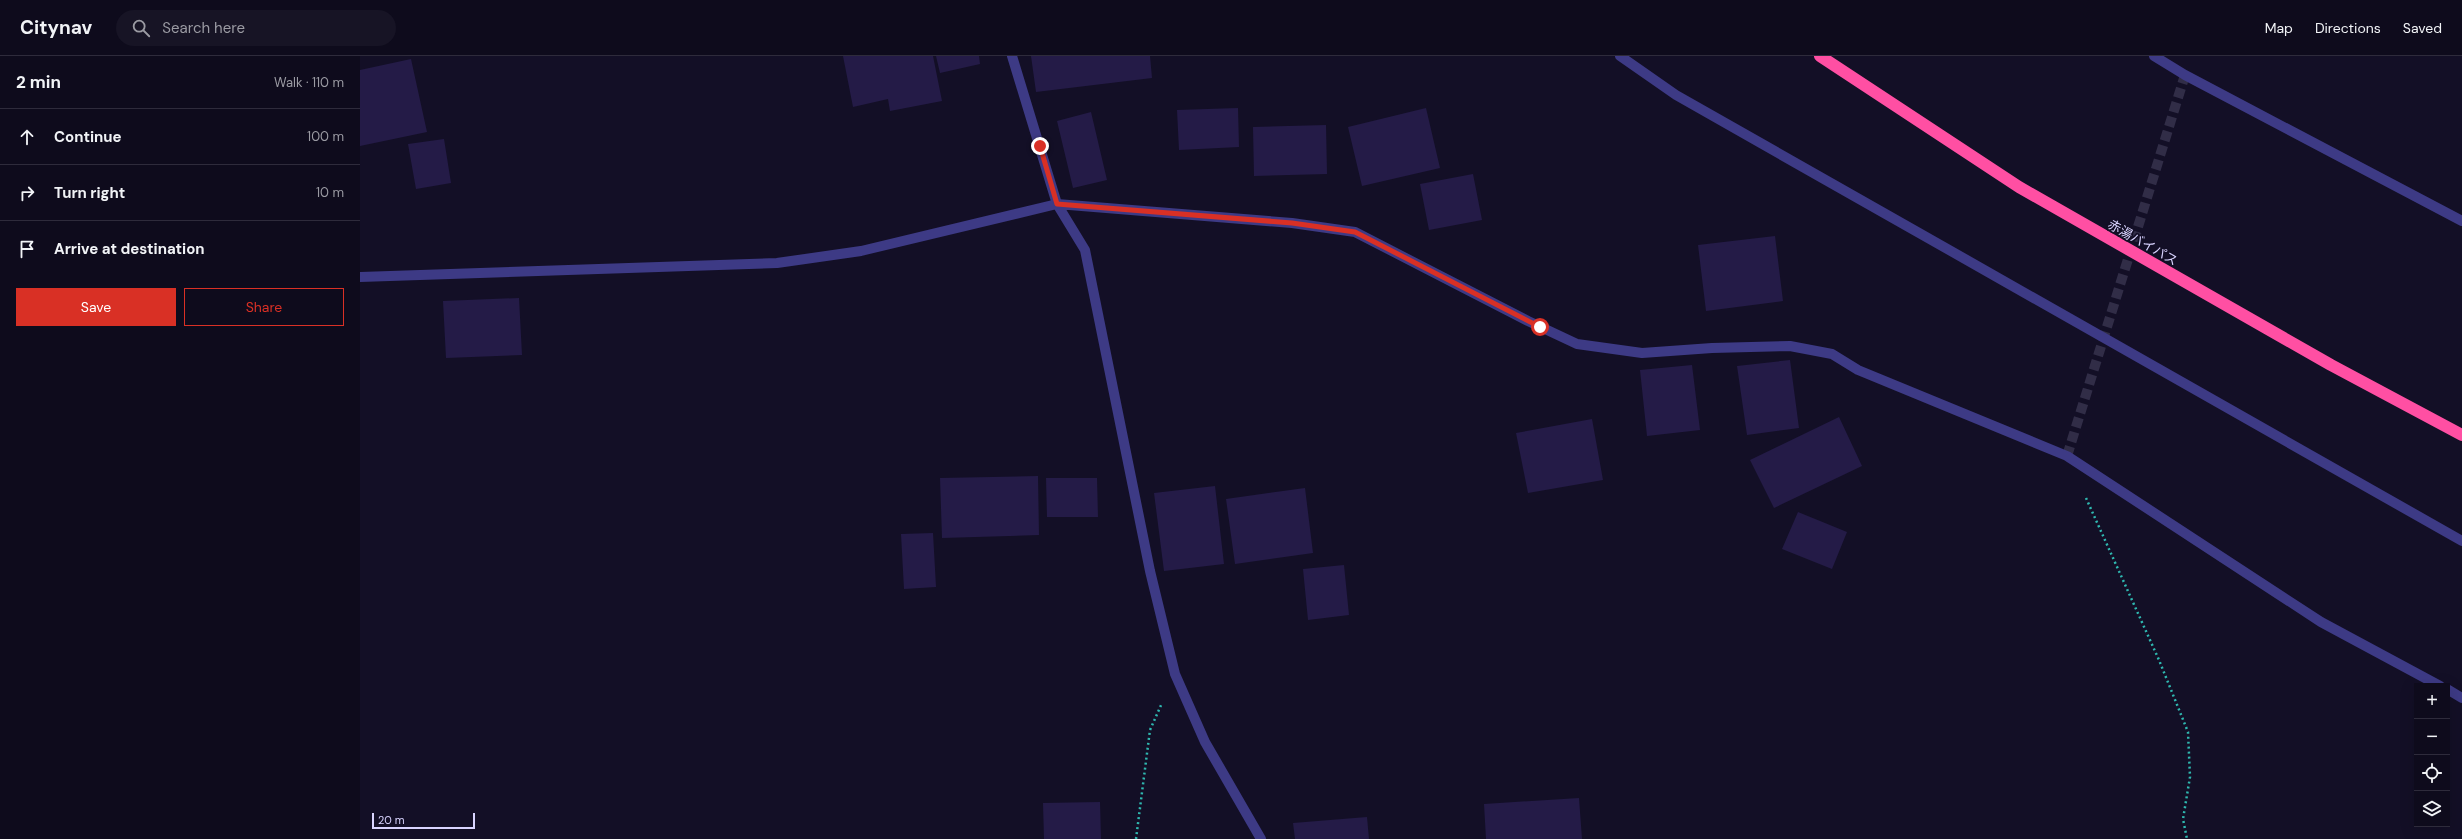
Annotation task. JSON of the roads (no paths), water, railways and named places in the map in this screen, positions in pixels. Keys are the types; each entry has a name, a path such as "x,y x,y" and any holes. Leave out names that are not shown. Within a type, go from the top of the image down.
{"highway":[{"name":"赤湯バイパス","path":"1820,56 2019,187 2331,365 2462,435"}],"street":[{"path":"1012,56 1057,204 1085,250 1150,572 1175,674 1205,742 1261,839"},
{"path":"1620,56 1676,95 2462,541"},
{"path":"2154,56 2185,75 2462,222"},
{"path":"360,277 777,263 861,251 1057,204 1292,223 1355,232 1528,321 1577,344 1642,353 1712,348 1790,346 1832,354 1858,370 2068,456 2321,622 2434,683"},
{"path":"2450,692 2462,698"}],"tunnel":[{"path":"2067,456 2185,75"}]}
